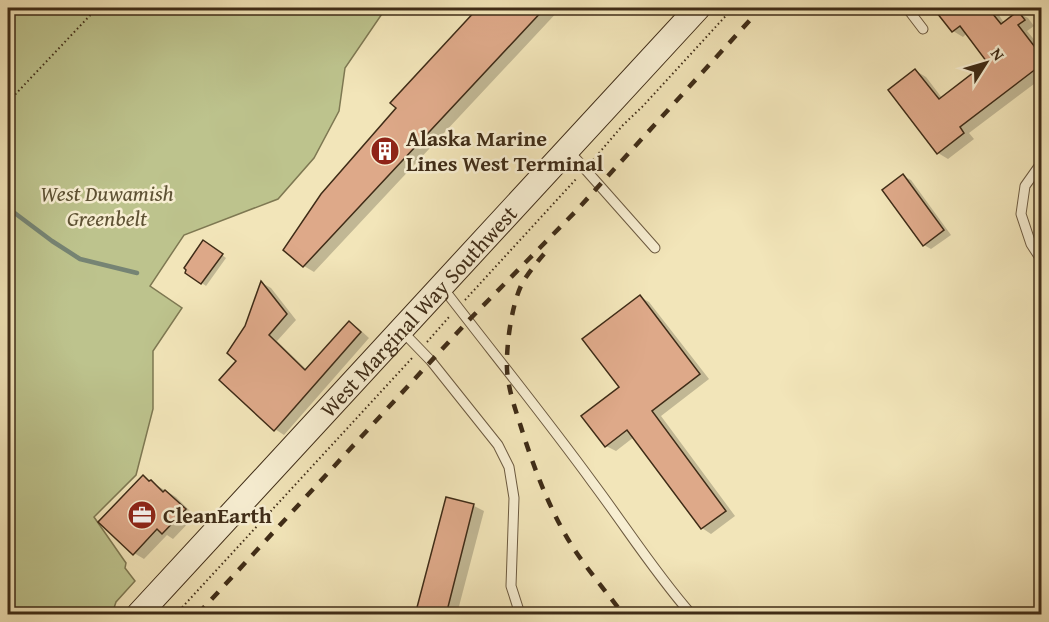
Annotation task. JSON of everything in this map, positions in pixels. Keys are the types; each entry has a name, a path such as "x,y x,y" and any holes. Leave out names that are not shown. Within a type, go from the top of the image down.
{"main road":[{"name":"West Marginal Way Southwest","path":"138,615 698,8"}],"lane":[{"path":"908,8 923,29"},
{"path":"568,149 655,248"},
{"path":"1041,162 1025,186 1021,214 1031,244 1041,261"},
{"path":"441,286 598,488 670,590 691,615"},
{"path":"401,330 431,361 498,446 509,467 514,498 511,586 520,615"}],"path":[{"path":"8,119 9,101 97,8"}],"green space":[{"name":"West Duwamish Greenbelt","path":"8,8 386,8 345,68 339,111 314,158 278,199 184,235 150,286 182,308 153,351 153,409 136,475 94,517 126,563 125,568 135,581 116,602 109,614 8,614"}],"building":[{"name":"Alaska Marine Lines West Terminal","path":"478,8 545,8 303,267 283,250 321,194 396,108 390,103"},
{"path":"933,8 988,8 1001,24 1018,11 1025,20 1018,25 1041,55 1041,65 960,127 964,133 937,154 888,90 915,69 939,99 987,62 960,26 952,32"},
{"path":"903,174 944,230 923,246 882,190"},
{"path":"203,240 223,254 201,284 185,273 184,268"},
{"path":"261,281 287,314 269,335 305,370 349,321 361,332 274,431 219,380 236,361 227,353 245,326"},
{"path":"640,295 700,374 652,411 726,511 701,529 627,430 605,447 581,416 619,387 582,339"},
{"name":"CleanEarth","path":"143,475 163,492 165,490 186,509 162,534 157,529 133,555 98,522"},
{"path":"446,497 474,504 446,615 415,615"}],"waterway":[{"path":"8,208 80,259 137,273"}],"railway":[{"path":"198,614 468,321 576,211 761,8"},
{"path":"544,254 524,280 513,311 507,359 510,391 544,492 559,523 582,560 623,614"}],"place":[{"name":"Alaska Marine Lines West Terminal","path":"385,151"},
{"name":"CleanEarth","path":"142,515"}]}
